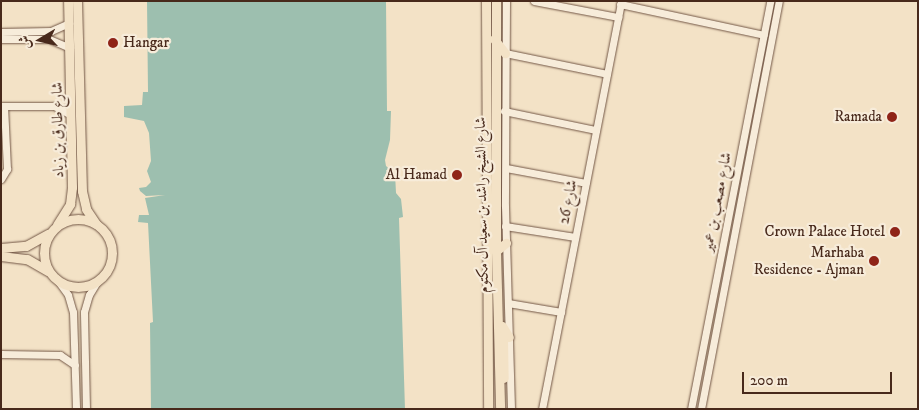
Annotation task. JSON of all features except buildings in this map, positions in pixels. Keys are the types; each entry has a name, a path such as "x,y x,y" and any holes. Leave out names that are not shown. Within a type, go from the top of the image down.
{"main road":[{"name":"شارع طارق بن زياد","path":"54,229 67,212 72,196 68,1"},
{"name":"شارع طارق بن زياد","path":"77,1 82,191 86,209 96,224"},
{"name":"شارع الشيخ راشد بن سعيد آل مكتوم","path":"486,1 493,354 500,409"},
{"name":"شارع الشيخ راشد بن سعيد آل مكتوم","path":"488,409 497,304 494,39 496,1"},
{"path":"494,39 506,53"},
{"path":"1,248 26,246 76,218 96,224 108,237 112,255 109,266 98,280 78,287 58,281 48,271 27,259 1,256"},
{"path":"48,271 43,254 54,229"},
{"path":"496,251 506,243"},
{"path":"497,304 502,326 506,409"},
{"path":"502,326 509,337"},
{"path":"483,409 493,354"}],"street":[{"path":"506,1 504,111 506,168 505,226 512,409"},
{"path":"534,1 618,17"},
{"name":"شارع مصعب بن عمير","path":"691,409 770,1"},
{"name":"شارع مصعب بن عمير","path":"701,409 779,1"},
{"path":"621,3 764,35"},
{"name":"شارع 26","path":"542,409 621,3"},
{"path":"1,32 51,31 69,23"},
{"path":"1,40 49,39 70,48"},
{"path":"506,53 607,74"},
{"path":"1,179 7,170 3,106 54,106 62,104 71,96"},
{"path":"54,106 71,115"},
{"path":"504,111 596,130"},
{"path":"1,173 6,161"},
{"path":"506,168 586,183"},
{"path":"505,226 575,238"},
{"path":"86,409 84,312 89,295 98,280"},
{"path":"58,281 71,304 76,409"},
{"path":"508,303 561,312"},
{"path":"60,355 74,343"},
{"path":"1,354 60,355 75,365"}],"shaded area":[{"path":"147,1 386,1 387,111 391,111 390,140 385,160 386,166 395,173 396,193 401,199 403,217 399,218 405,409 151,409 150,323 153,322 148,223 138,222 139,215 149,215 145,198 165,195 146,196 140,191 139,188 146,187 151,182 147,171 151,161 149,133 144,121 124,117 124,106 142,105 143,92 148,92"}],"place":[{"name":"Hangar","path":"113,43"},
{"name":"Ramada","path":"892,117"},
{"name":"Al Hamad","path":"457,175"},
{"name":"Crown Palace Hotel","path":"895,232"},
{"name":"Marhaba Residence - Ajman","path":"874,261"}]}
